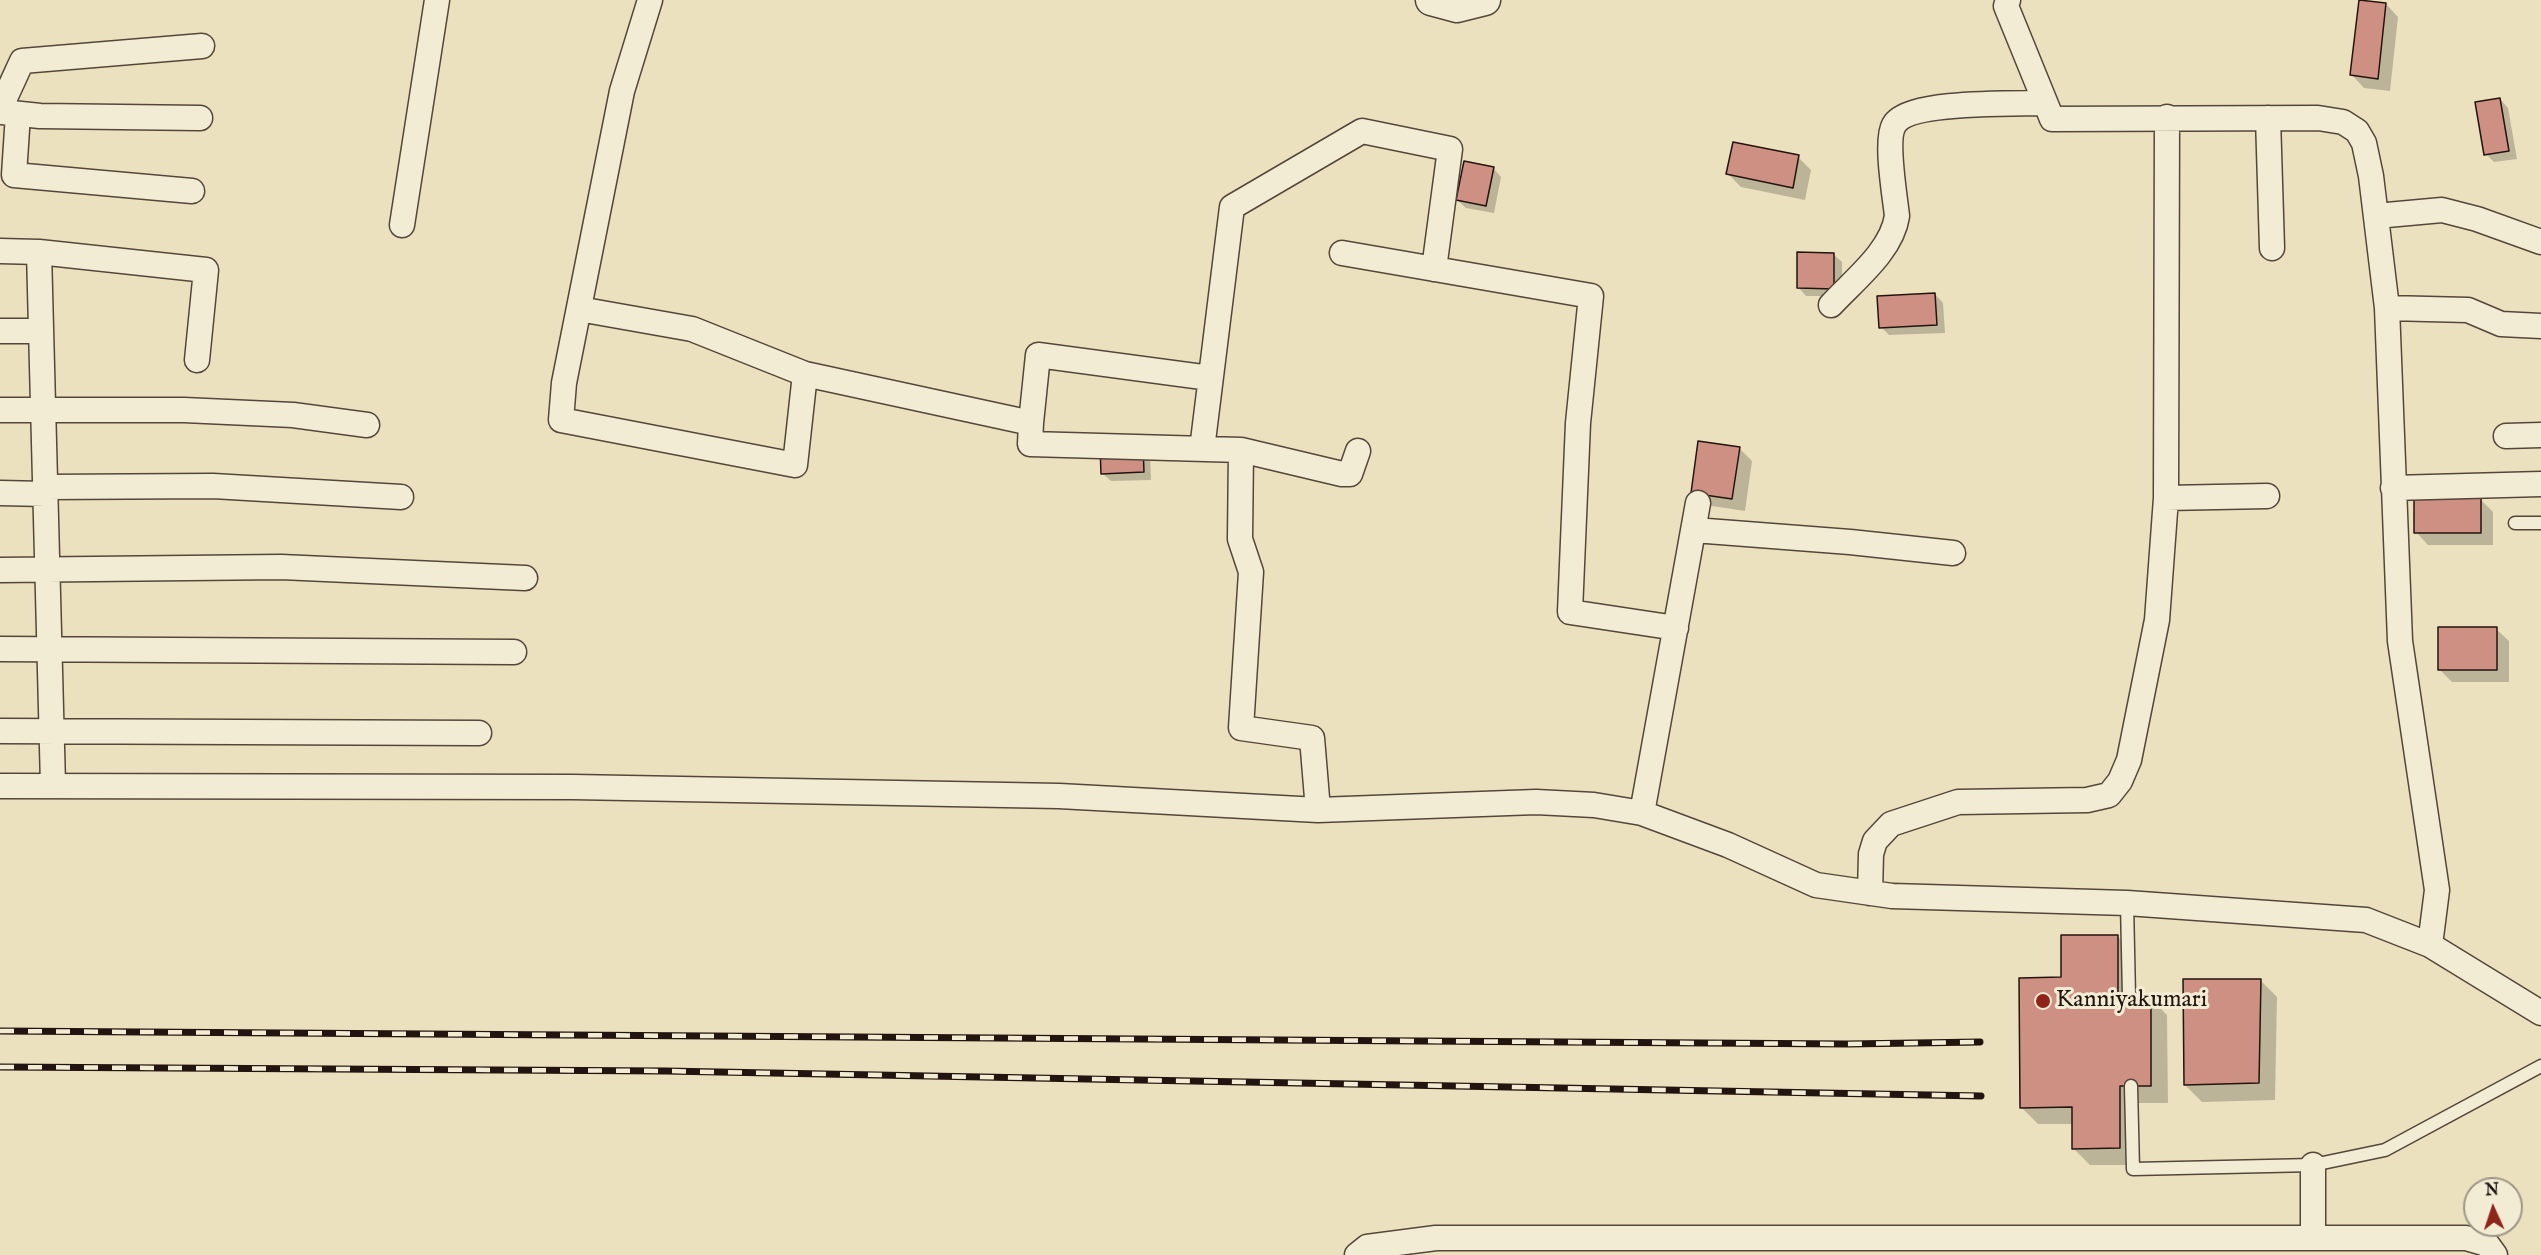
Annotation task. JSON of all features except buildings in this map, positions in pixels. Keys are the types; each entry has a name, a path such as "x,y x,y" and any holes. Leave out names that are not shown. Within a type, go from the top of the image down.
{"street":[{"path":"402,225 437,0"},
{"path":"650,0 622,91 564,383 561,420 795,465 805,374"},
{"path":"2008,0 2006,6 2052,119 2318,118 2343,122 2358,131 2364,143 2372,176 2387,308 2400,641 2437,890 2430,945"},
{"path":"192,191 14,175 6,111 22,61 202,46"},
{"path":"1831,305 1888,242 1895,228 1897,216 1891,141 1894,125 1906,114 1928,108 2045,103"},
{"path":"6,111 200,118"},
{"path":"1870,893 1871,854 1875,841 1891,824 1958,802 2087,800 2109,795 2120,781 2129,760 2157,620 2166,498 2167,117"},
{"path":"2268,118 2272,248"},
{"path":"1202,449 1232,207 1362,131 1450,149 1434,269"},
{"path":"2376,216 2442,210 2477,219 2541,242"},
{"path":"0,251 39,252 207,270 197,360"},
{"path":"39,252 53,785"},
{"path":"1342,253 1591,296 1578,423 1570,612 1676,627"},
{"path":"2387,308 2468,310 2501,324 2541,326"},
{"path":"579,309 692,329 805,374 1030,423"},
{"path":"0,330 41,331"},
{"path":"1210,378 1038,355 1030,423 1030,444 1241,450 1342,474 1350,474 1358,451"},
{"path":"0,410 184,410 294,416 367,425"},
{"path":"2506,436 2541,435"},
{"path":"1241,450 1240,539 1251,572 1241,728 1312,738 1318,810"},
{"path":"2393,488 2541,484"},
{"path":"0,493 213,486 401,497"},
{"path":"2166,498 2267,496"},
{"path":"1642,813 1698,503"},
{"path":"1694,530 1850,542 1953,553"},
{"path":"0,570 281,567 525,578"},
{"path":"0,649 514,652"},
{"path":"0,730 479,733"},
{"path":"0,786 561,787 1059,796 1318,810 1536,802 1594,805 1642,813 1728,845 1816,885 1892,896 2127,903 2366,920 2430,945 2541,1013"},
{"path":"2313,1165 2313,1238"},
{"path":"1357,1255 1367,1247 1436,1238 2466,1238 2487,1244 2495,1255"}],"lane":[{"path":"2515,523 2541,523"},
{"path":"2127,903 2129,997"},
{"path":"2131,1086 2133,1169 2313,1165 2385,1150 2541,1066"}],"railway":[{"path":"0,1031 1848,1044 1980,1042"},
{"path":"0,1067 666,1071 1981,1096"}],"place":[{"name":"Kanniyakumari","path":"2043,1001"}]}
